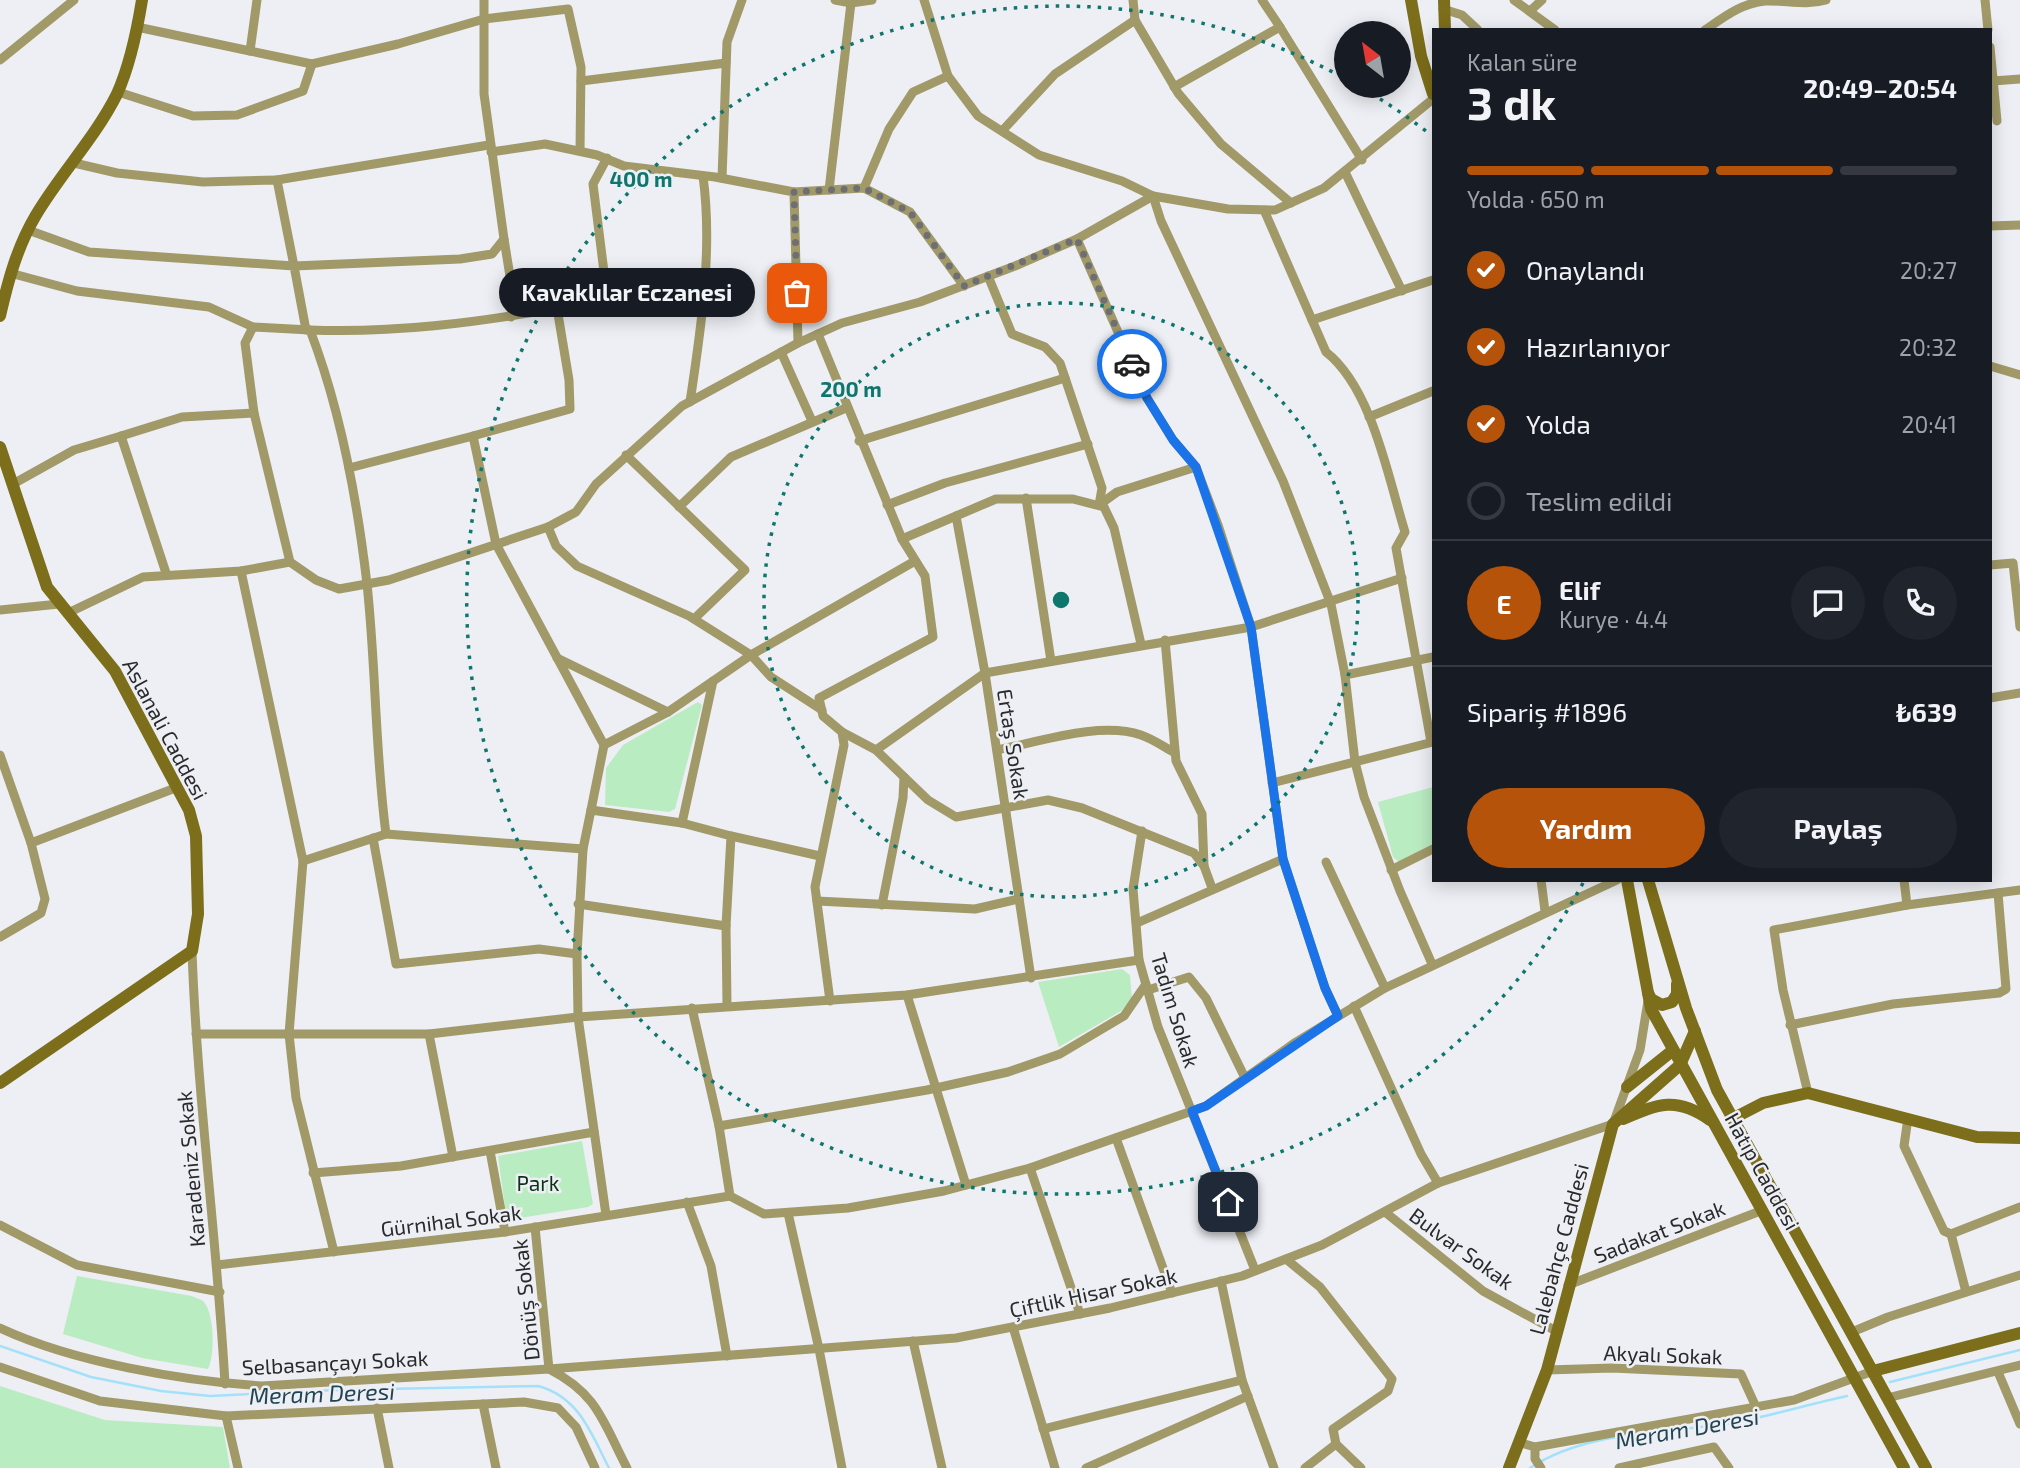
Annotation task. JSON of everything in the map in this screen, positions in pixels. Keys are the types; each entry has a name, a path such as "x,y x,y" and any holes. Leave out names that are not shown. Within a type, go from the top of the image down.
{"street":[{"path":"0,60 74,0"},
{"path":"0,316 10,273 28,230 118,92 142,0"},
{"path":"250,51 257,0"},
{"path":"484,0 484,94 513,295 511,317"},
{"path":"722,178 727,42 742,0"},
{"path":"835,0 851,3 872,0"},
{"path":"924,0 948,76 978,116 1039,155 1122,181 1153,196 1228,209 1275,210 1324,188 1432,101"},
{"path":"1133,0 1135,20 1174,87 1221,144 1291,203"},
{"path":"1262,0 1362,160"},
{"path":"1423,0 1412,7 1432,90"},
{"path":"1514,0 1552,28"},
{"path":"1530,11 1542,0"},
{"path":"1708,28 1739,7 1765,1 1816,3 1826,0"},
{"path":"1985,0 1988,28"},
{"path":"829,190 851,3"},
{"path":"1441,3 1444,28"},
{"path":"1441,3 1462,15 1476,28"},
{"path":"137,27 312,64 398,44 484,19 568,9 581,67 580,151"},
{"path":"1002,131 1055,75 1135,20"},
{"path":"1174,87 1280,27"},
{"path":"581,81 726,63"},
{"path":"118,92 193,116 237,115 303,91 312,64"},
{"path":"1992,70 1997,121"},
{"path":"864,188 889,129 913,92 948,76"},
{"path":"1993,81 2020,79"},
{"path":"74,163 117,173 203,182 277,180 490,148 545,144 580,151 624,166 722,178 794,192 864,188 910,212 964,286"},
{"path":"10,273 77,291 209,307 253,327 348,332 465,325 511,317 591,300 605,279 593,184 607,159"},
{"path":"1345,173 1402,292"},
{"path":"690,402 699,341 706,239 703,176"},
{"path":"277,180 308,330 320,356 349,468 367,584 378,774 386,834"},
{"path":"794,192 798,343"},
{"path":"253,327 245,343 254,413 290,562 316,580 339,589 389,580 548,527 576,512 596,484 626,455 690,402 781,352 842,323 920,302 1077,239 1153,196"},
{"path":"1153,196 1161,221 1283,481 1331,604 1345,674 1355,762 1391,870 1432,964"},
{"path":"1264,210 1326,352 1343,365 1368,417 1405,531 1396,548 1432,742 1272,783"},
{"path":"1992,226 2020,225"},
{"path":"28,230 89,251 294,266 460,259 492,254 504,239"},
{"path":"1077,239 1147,398 1173,440 1196,467 1251,627 1283,859 1325,988 1338,1016"},
{"path":"988,276 1012,334 1045,347 1060,363 1102,488 1099,505"},
{"path":"1312,320 1432,280"},
{"path":"349,468 570,409 569,380 557,308"},
{"path":"818,334 859,442 902,539 925,576 933,637 818,698 823,716 842,732 876,750 928,800 956,817 1006,810 1048,800 1082,808 1194,853 1204,866 1212,888"},
{"path":"781,352 812,421"},
{"path":"1992,367 2020,375"},
{"path":"859,442 1065,378"},
{"path":"1368,417 1432,391"},
{"path":"678,507 731,457 846,408"},
{"path":"13,484 74,450 182,417 254,413"},
{"path":"121,436 166,573"},
{"path":"473,436 496,544 604,745 583,849 577,954 578,1017 606,1215"},
{"path":"887,505 945,483 1088,444"},
{"name":"Aslanali Caddesi","path":"0,447 47,587 115,670 189,810 196,836 198,914 192,951"},
{"path":"626,455 745,570 694,619"},
{"path":"1099,505 1117,492 1196,467"},
{"path":"1027,498 1051,661"},
{"path":"902,539 996,499 1073,499 1104,507 1114,528 1141,644"},
{"name":"Ertaş Sokak","path":"956,516 985,673 1031,978"},
{"path":"548,527 556,546 577,566 694,619 751,655 771,677 822,710"},
{"path":"604,745 668,712 751,655 915,561"},
{"path":"0,610 64,609 143,577 166,573 241,571 290,562"},
{"path":"1992,565 2012,563 2020,627"},
{"path":"241,571 303,861 289,1034 296,1098 334,1252"},
{"path":"876,750 985,673 1251,627 1331,604 1402,578"},
{"path":"1165,640 1176,761 1202,814 1204,866"},
{"path":"556,657 668,712"},
{"path":"1345,674 1432,657"},
{"path":"682,823 713,681"},
{"path":"1992,698 2020,694"},
{"path":"997,750 1090,731 1116,730 1141,735 1175,753"},
{"path":"830,1001 815,887 844,745 842,732"},
{"path":"0,755 31,843 45,899 41,913 0,937"},
{"path":"882,905 903,798 904,777"},
{"path":"31,843 178,787"},
{"path":"591,810 682,823 820,856"},
{"name":"Tadım Sokak","path":"1142,831 1133,889 1139,960 1192,1111 1255,1270"},
{"path":"303,861 386,834 583,849"},
{"path":"727,1006 726,926 731,836"},
{"path":"373,838 396,964 539,949 577,954"},
{"path":"1391,870 1432,850"},
{"path":"1137,923 1283,859"},
{"path":"1326,862 1385,988"},
{"path":"1541,882 1545,911"},
{"path":"692,1008 719,1126 730,1196 764,1214 848,1208 966,1185 1030,1168 1206,1106 1338,1016 1385,988 1545,911 1612,882"},
{"name":"Hatıp Caddesi","path":"1627,882 1647,993 1672,1051 1856,1377 1904,1468"},
{"name":"Hatıp Caddesi","path":"1649,882 1677,980 1717,1090 1926,1468"},
{"path":"1904,882 1907,905"},
{"path":"1808,1093 1790,1025 1774,930 1907,905 2020,890"},
{"path":"1790,1025 1893,1004 1999,993 2006,989 1998,892"},
{"path":"817,901 975,909 1020,900"},
{"path":"578,904 726,926"},
{"path":"0,1083 192,951"},
{"name":"Karadeniz Sokak","path":"192,951 196,1034 220,1292 225,1384"},
{"path":"196,1034 429,1034 578,1017 907,995 1139,960"},
{"path":"719,1126 937,1088 1009,1072 1060,1054 1124,1016 1147,987 1189,977 1206,998 1245,1078"},
{"path":"1647,993 1651,999 1662,1005 1672,1002 1677,994 1677,980"},
{"path":"1613,1124 1640,1050 1647,993"},
{"path":"907,995 928,1072 937,1088 948,1136 966,1185"},
{"path":"1354,1006 1421,1154 1438,1183"},
{"path":"1613,1124 1680,1065 1695,1031"},
{"path":"429,1034 453,1157"},
{"path":"1627,1087 1672,1051"},
{"path":"1732,1119 1763,1102 1808,1093 1977,1137 2020,1138"},
{"path":"1613,1124 1653,1107 1675,1104 1693,1109 1713,1123"},
{"path":"1908,1118 1904,1146 1944,1231 1951,1234 2020,1207"},
{"name":"Çiftlik Hisar Sokak","path":"549,1369 956,1338 1172,1293 1221,1281 1286,1259 1322,1245 1438,1183 1613,1124"},
{"name":"Lalebahçe Caddesi","path":"1509,1468 1521,1443 1547,1370 1613,1124"},
{"path":"313,1173 401,1166 594,1132"},
{"path":"1116,1138 1172,1293"},
{"path":"490,1151 505,1232"},
{"path":"1030,1168 1080,1314"},
{"name":"Gürnihal Sokak","path":"217,1265 505,1232 730,1196"},
{"path":"687,1202 711,1266 727,1356"},
{"name":"Sadakat Sokak","path":"1568,1285 1763,1210"},
{"name":"Bulvar Sokak","path":"1385,1212 1483,1291 1556,1331"},
{"path":"788,1213 819,1349 842,1468"},
{"path":"0,1225 77,1265 220,1292"},
{"name":"Dönüş Sokak","path":"535,1227 549,1369"},
{"path":"1951,1234 1966,1292"},
{"path":"1286,1259 1320,1287 1392,1379 1388,1391 1333,1429 1336,1444 1361,1468"},
{"path":"1852,1332 1888,1317 2020,1275"},
{"path":"1221,1281 1242,1380 1275,1468"},
{"path":"1013,1327 1055,1468"},
{"name":"Selbasançayı Sokak","path":"0,1328 95,1360 225,1384 262,1386 549,1369"},
{"path":"1521,1443 1535,1447 1794,1400 1873,1371 2020,1333"},
{"path":"913,1341 942,1468"},
{"path":"1887,1398 2020,1365"},
{"path":"0,1367 49,1386 100,1401 226,1416 524,1402 558,1408 576,1427 595,1468"},
{"name":"Akyalı Sokak","path":"1547,1370 1612,1368 1741,1374 1756,1408"},
{"path":"549,1369 575,1382 592,1400 627,1468"},
{"path":"1998,1372 2020,1424"},
{"path":"1043,1429 1242,1380"},
{"path":"1086,1468 1248,1396"},
{"path":"483,1404 496,1468"},
{"path":"377,1409 389,1468"},
{"path":"226,1416 238,1468"},
{"path":"1306,1468 1336,1444"},
{"path":"1535,1447 1538,1464"},
{"path":"1619,1468 1714,1447 1729,1468"}],"green space":[{"path":"698,702 702,705 675,809 669,812 605,805 606,768 623,745"},
{"path":"1432,787 1432,845 1399,862 1393,857 1378,802"},
{"path":"1122,969 1130,975 1132,999 1121,1011 1059,1047 1038,982"},
{"name":"Park","path":"582,1141 593,1204 514,1219 506,1214 498,1156"},
{"path":"77,1276 192,1296 203,1301 210,1315 213,1335 208,1369 142,1358 63,1334"},
{"path":"0,1386 105,1420 223,1427 230,1468 0,1468"}],"waterway":[{"name":"Meram Deresi","path":"0,1346 91,1377 161,1391 210,1396 335,1390 538,1386 552,1391 574,1408 609,1468"},
{"name":"Meram Deresi","path":"1890,1382 2020,1350"},
{"name":"Meram Deresi","path":"1530,1468 1553,1455 1604,1439 1737,1422 1847,1396"}],"way so far":[{"path":"797,293 794,192 864,188 910,212 964,286 1077,239 1132,364"}],"place":[{"name":"Kavaklılar Eczanesi","path":"797,293"}],"route":[{"path":"1132,364 1147,398 1173,440 1196,467 1251,627 1283,859 1325,988 1338,1016 1296,1042 1206,1106 1192,1111 1228,1202"}]}
